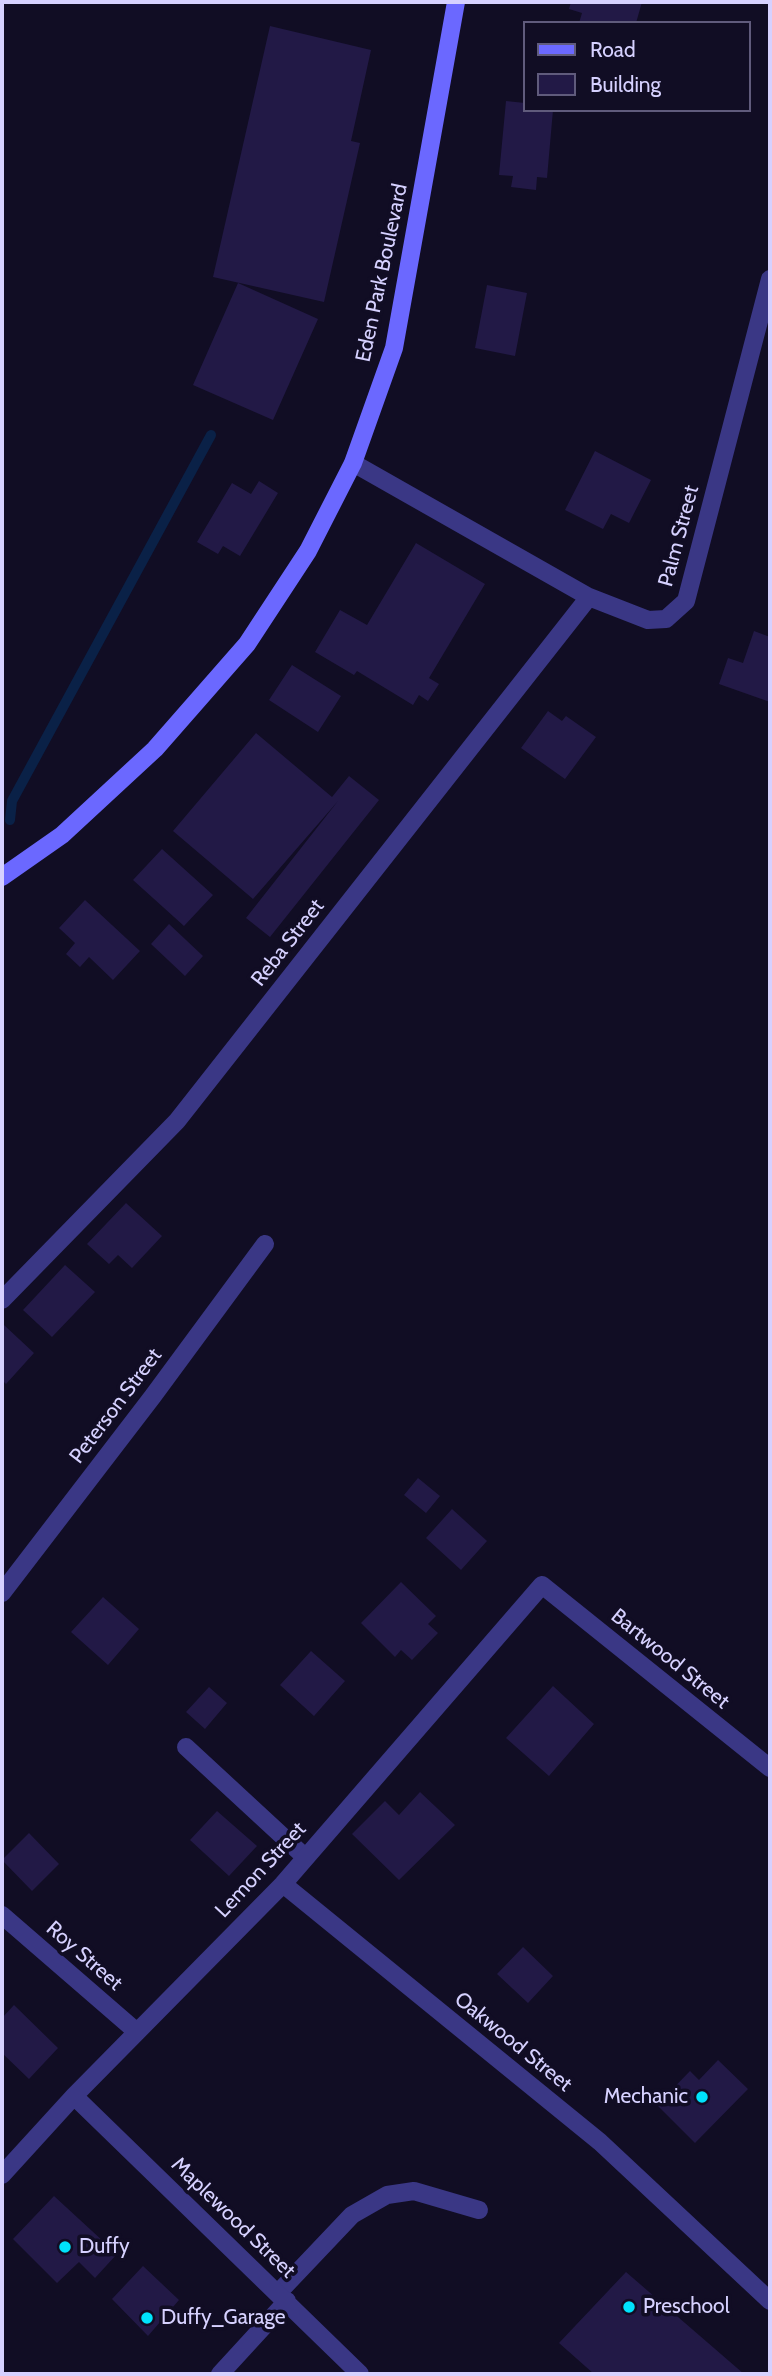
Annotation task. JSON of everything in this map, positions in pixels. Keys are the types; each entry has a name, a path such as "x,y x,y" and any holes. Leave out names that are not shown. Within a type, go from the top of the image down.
{"main road":[{"name":"Eden Park Boulevard","path":"2,877 62,835 155,749 247,644 308,551 353,463 394,348 456,2"}],"street":[{"name":"Palm Street","path":"353,463 589,597 648,620 666,619 685,601 770,278"},
{"name":"Reba Street","path":"2,1300 177,1121 589,597"},
{"name":"Peterson Street","path":"2,1593 265,1244"},
{"name":"Bartwood Street","path":"542,1585 770,1768"},
{"name":"Lemon Street","path":"2,2175 74,2096 283,1884 542,1585"},
{"path":"186,1747 305,1857"},
{"name":"Oakwood Street","path":"283,1884 600,2142 770,2301"},
{"name":"Roy Street","path":"2,1915 137,2032"},
{"name":"Maplewood Street","path":"74,2096 360,2374"},
{"path":"220,2374 352,2215 387,2195 414,2191 479,2210"}],"building":[{"path":"571,2 642,2 637,21 580,21 582,13 569,9"},
{"path":"270,26 371,50 351,141 360,143 324,302 213,277"},
{"path":"506,101 524,103 524,112 553,112 547,178 537,177 536,190 511,187 513,176 499,175"},
{"path":"238,283 318,319 273,420 193,385"},
{"path":"487,285 527,293 515,356 475,348"},
{"path":"595,451 651,480 629,523 611,514 603,529 565,510"},
{"path":"259,481 278,493 240,556 223,546 218,554 197,542 232,483 251,494"},
{"path":"416,543 485,584 429,678 439,684 428,701 419,695 413,705 357,671 354,675 315,652 340,610 367,625"},
{"path":"754,631 770,637 770,702 719,684 728,658 743,663"},
{"path":"292,665 341,696 318,732 269,700"},
{"path":"548,711 562,721 566,716 596,737 565,779 521,748"},
{"path":"256,733 332,797 349,776 379,800 270,937 246,918 338,801 253,899 173,831"},
{"path":"162,849 213,895 184,926 133,880"},
{"path":"85,900 140,951 113,980 89,957 80,967 66,954 75,943 59,928"},
{"path":"169,924 203,956 185,976 151,944"},
{"path":"126,1203 162,1236 132,1268 118,1255 109,1264 87,1244"},
{"path":"65,1265 95,1292 52,1337 23,1310"},
{"path":"4,1325 34,1353 6,1384 2,1380"},
{"path":"418,1478 440,1496 426,1513 404,1495"},
{"path":"452,1509 487,1541 461,1570 426,1538"},
{"path":"401,1582 436,1616 428,1624 438,1633 412,1660 401,1650 395,1657 361,1623"},
{"path":"103,1597 139,1629 108,1665 71,1632"},
{"path":"311,1651 345,1681 314,1716 280,1685"},
{"path":"553,1686 594,1724 549,1776 506,1738"},
{"path":"209,1687 227,1703 205,1729 186,1712"},
{"path":"420,1792 455,1825 399,1880 352,1834 385,1801 399,1815"},
{"path":"217,1811 257,1846 229,1876 190,1840"},
{"path":"29,1833 59,1864 32,1891 2,1860"},
{"path":"523,1947 553,1976 528,2003 497,1974"},
{"path":"14,2005 58,2048 29,2079 2,2053 2,2018"},
{"name":"Mechanic","path":"718,2060 748,2089 695,2143 657,2105 690,2071 699,2080"},
{"name":"Duffy","path":"54,2196 117,2254 95,2278 79,2262 57,2283 13,2239"},
{"name":"Duffy_Garage","path":"143,2266 179,2300 148,2336 112,2299"},
{"name":"Preschool","path":"626,2272 744,2374 594,2374 559,2343"}],"waterway":[{"path":"10,820 12,801 211,435"}],"place":[{"name":"Mechanic","path":"702,2097"},
{"name":"Duffy","path":"65,2247"},
{"name":"Preschool","path":"629,2307"},
{"name":"Duffy_Garage","path":"147,2318"}]}
